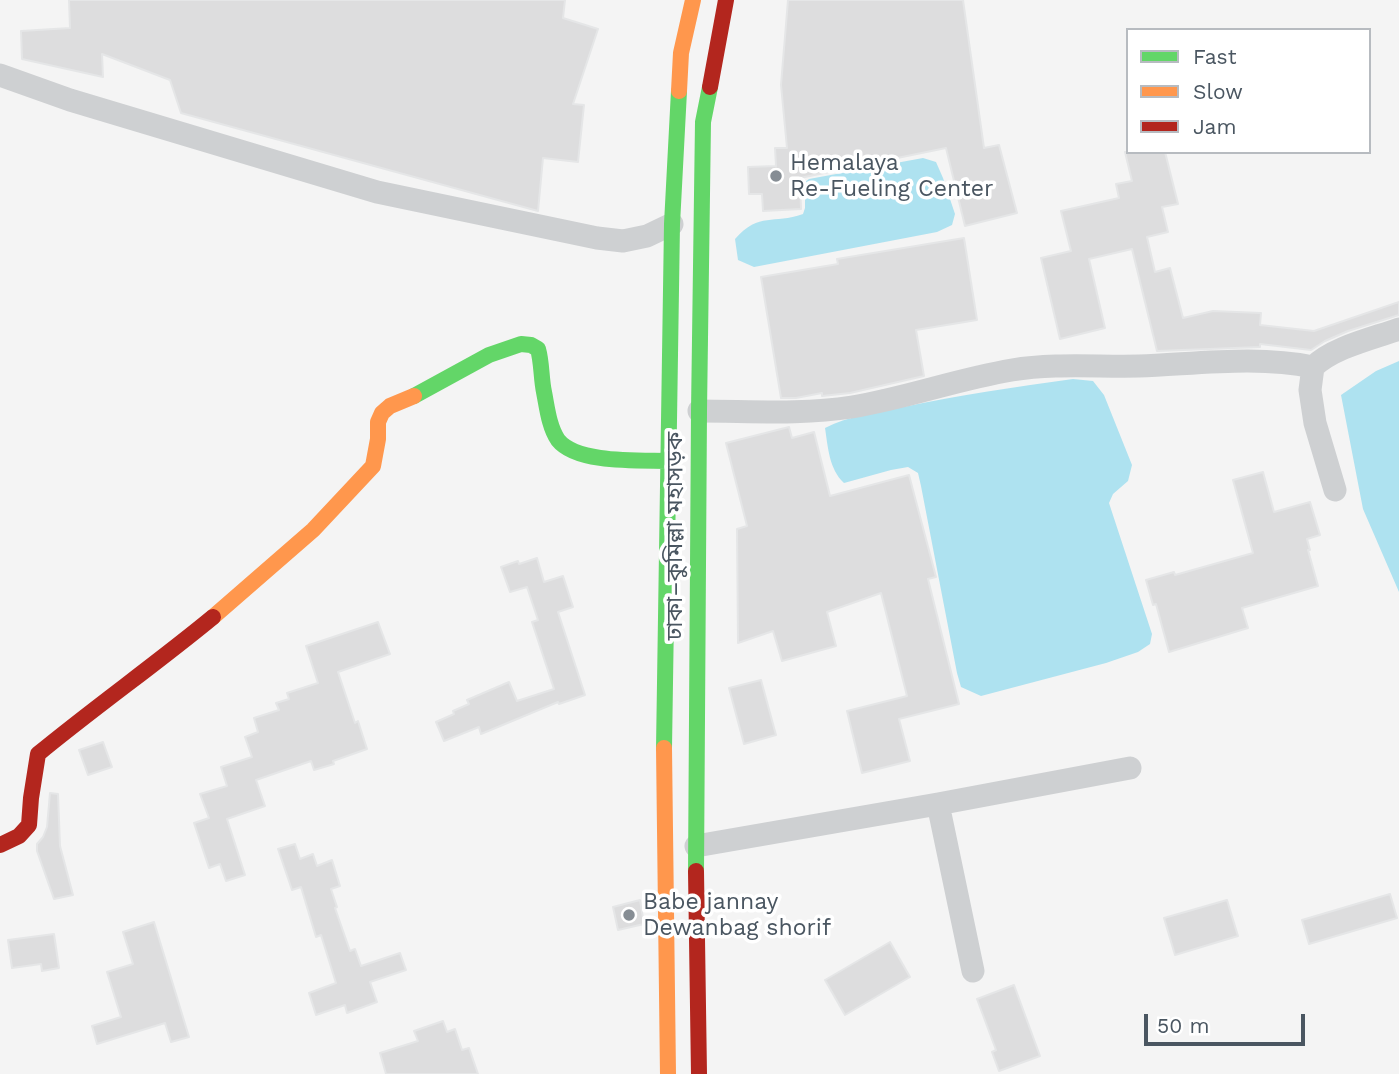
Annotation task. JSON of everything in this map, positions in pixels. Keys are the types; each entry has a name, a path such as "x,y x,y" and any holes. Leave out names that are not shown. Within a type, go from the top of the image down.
{"main road":[{"name":"ঢাকা–কুমিল্লা মহাসড়ক","path":"668,1074 664,727 668,392 672,224 681,53 693,0"},
{"name":"ঢাকা–কুমিল্লা মহাসড়ক","path":"699,1074 696,846 703,122 726,0"},
{"path":"0,845 19,836 29,825 38,754 162,660 313,530 373,466 378,422 382,413 390,407 488,355 521,344 531,345 538,349 540,356 544,389 557,440 571,451 594,457 669,461"}],"street":[{"path":"0,75 70,100 377,192 597,238 623,241 647,236 672,224"},
{"path":"1335,490 1315,423 1311,390 1313,367 1335,352 1399,329"},
{"path":"699,411 770,412 850,407 1015,369 1055,366 1260,361 1290,362 1313,367"},
{"path":"696,846 1130,768"},
{"path":"939,804 973,971"}],"water":[{"path":"923,158 936,162 943,178 955,214 952,225 937,232 754,267 738,260 735,239 744,230 760,222 803,214 805,182 809,179"},
{"path":"1399,361 1399,592 1363,509 1341,395 1376,371"},
{"path":"1073,379 1093,381 1104,395 1132,465 1128,481 1113,494 1109,503 1152,634 1150,644 1138,652 1106,663 981,696 961,687 957,673 918,473 908,467 844,483 832,464 825,428 873,413 966,395"}],"building":[{"path":"69,0 565,0 563,18 598,29 573,104 584,105 578,162 543,158 538,211 181,113 170,80 102,54 103,77 22,59 21,31 70,28"},
{"path":"788,0 963,0 984,148 999,145 1017,213 965,226 946,148 800,178 801,209 763,211 762,194 749,194 748,167 776,166 775,148 787,148 781,85"},
{"path":"1125,152 1166,154 1178,204 1162,207 1168,232 1147,237 1155,272 1170,268 1183,318 1213,311 1261,313 1260,325 1314,331 1399,302 1399,315 1348,331 1311,350 1260,344 1260,347 1157,351 1132,249 1089,259 1105,328 1060,339 1041,258 1071,251 1061,211 1119,198 1116,184 1132,181"},
{"path":"964,238 977,320 916,330 924,376 850,393 781,398 761,277 838,264 837,259"},
{"path":"789,427 792,438 814,432 830,496 909,475 936,577 928,579 959,704 899,719 910,761 862,773 847,711 907,696 881,593 827,612 836,646 782,661 773,631 738,643 737,529 747,526 726,443"},
{"path":"1263,472 1274,512 1310,502 1320,535 1307,539 1318,586 1242,608 1248,628 1169,652 1156,604 1153,605 1146,580 1174,572 1175,575 1253,553 1233,480"},
{"path":"537,558 544,582 563,576 573,607 558,612 585,695 559,704 558,702 481,734 479,727 444,741 436,722 469,704 467,700 509,682 517,701 554,689 532,622 538,620 527,587 510,592 501,567"},
{"path":"378,622 390,654 338,672 367,749 314,770 311,761 256,780 265,806 227,819 245,875 226,881 220,864 209,868 194,823 209,818 200,794 227,786 221,767 252,757 245,737 258,732 254,718 279,710 276,703 289,699 287,693 318,683 306,646"},
{"path":"761,680 776,735 744,744 729,688"},
{"path":"103,742 112,767 88,775 79,750"},
{"path":"50,793 58,794 60,846 73,895 54,899 37,851 37,844 47,827"},
{"path":"295,844 300,859 313,854 317,866 332,860 340,886 331,889 337,907 335,908 350,951 355,949 361,966 400,953 406,970 370,982 377,1002 347,1013 345,1005 316,1015 309,993 336,983 321,935 316,937 301,887 292,890 278,849"},
{"path":"1390,894 1397,918 1309,944 1302,920"},
{"name":"Babe jannay Dewanbag shorif","path":"640,900 644,924 618,930 613,907"},
{"path":"1227,900 1238,936 1175,955 1164,918"},
{"path":"154,922 189,1037 171,1042 165,1023 97,1044 92,1026 121,1017 107,972 133,964 123,932"},
{"path":"54,934 59,968 42,971 41,964 12,968 8,940"},
{"path":"890,942 910,977 845,1015 825,980"},
{"path":"1014,985 1040,1056 999,1071 992,1052 996,1050 977,999"},
{"path":"443,1021 447,1032 455,1029 462,1050 469,1048 478,1074 386,1074 380,1053 418,1041 414,1031"}],"traffic: fast":[{"path":"696,871 703,122 710,87"},
{"path":"664,748 672,224 679,91"},
{"path":"414,396 489,355 521,344 531,345 538,349 552,429 558,440 567,448 594,457 669,461"}],"traffic: slow":[{"path":"679,91 681,53 693,0"},
{"path":"213,617 313,530 373,466 378,422 382,413 390,406 414,396"},
{"path":"664,748 668,1074"}],"traffic: jam":[{"path":"710,87 726,0"},
{"path":"0,845 19,836 29,825 38,754 213,617"},
{"path":"696,871 699,1074"}],"place":[{"name":"Hemalaya Re-Fueling Center","path":"776,176"},
{"name":"Babe jannay Dewanbag shorif","path":"629,915"}]}
